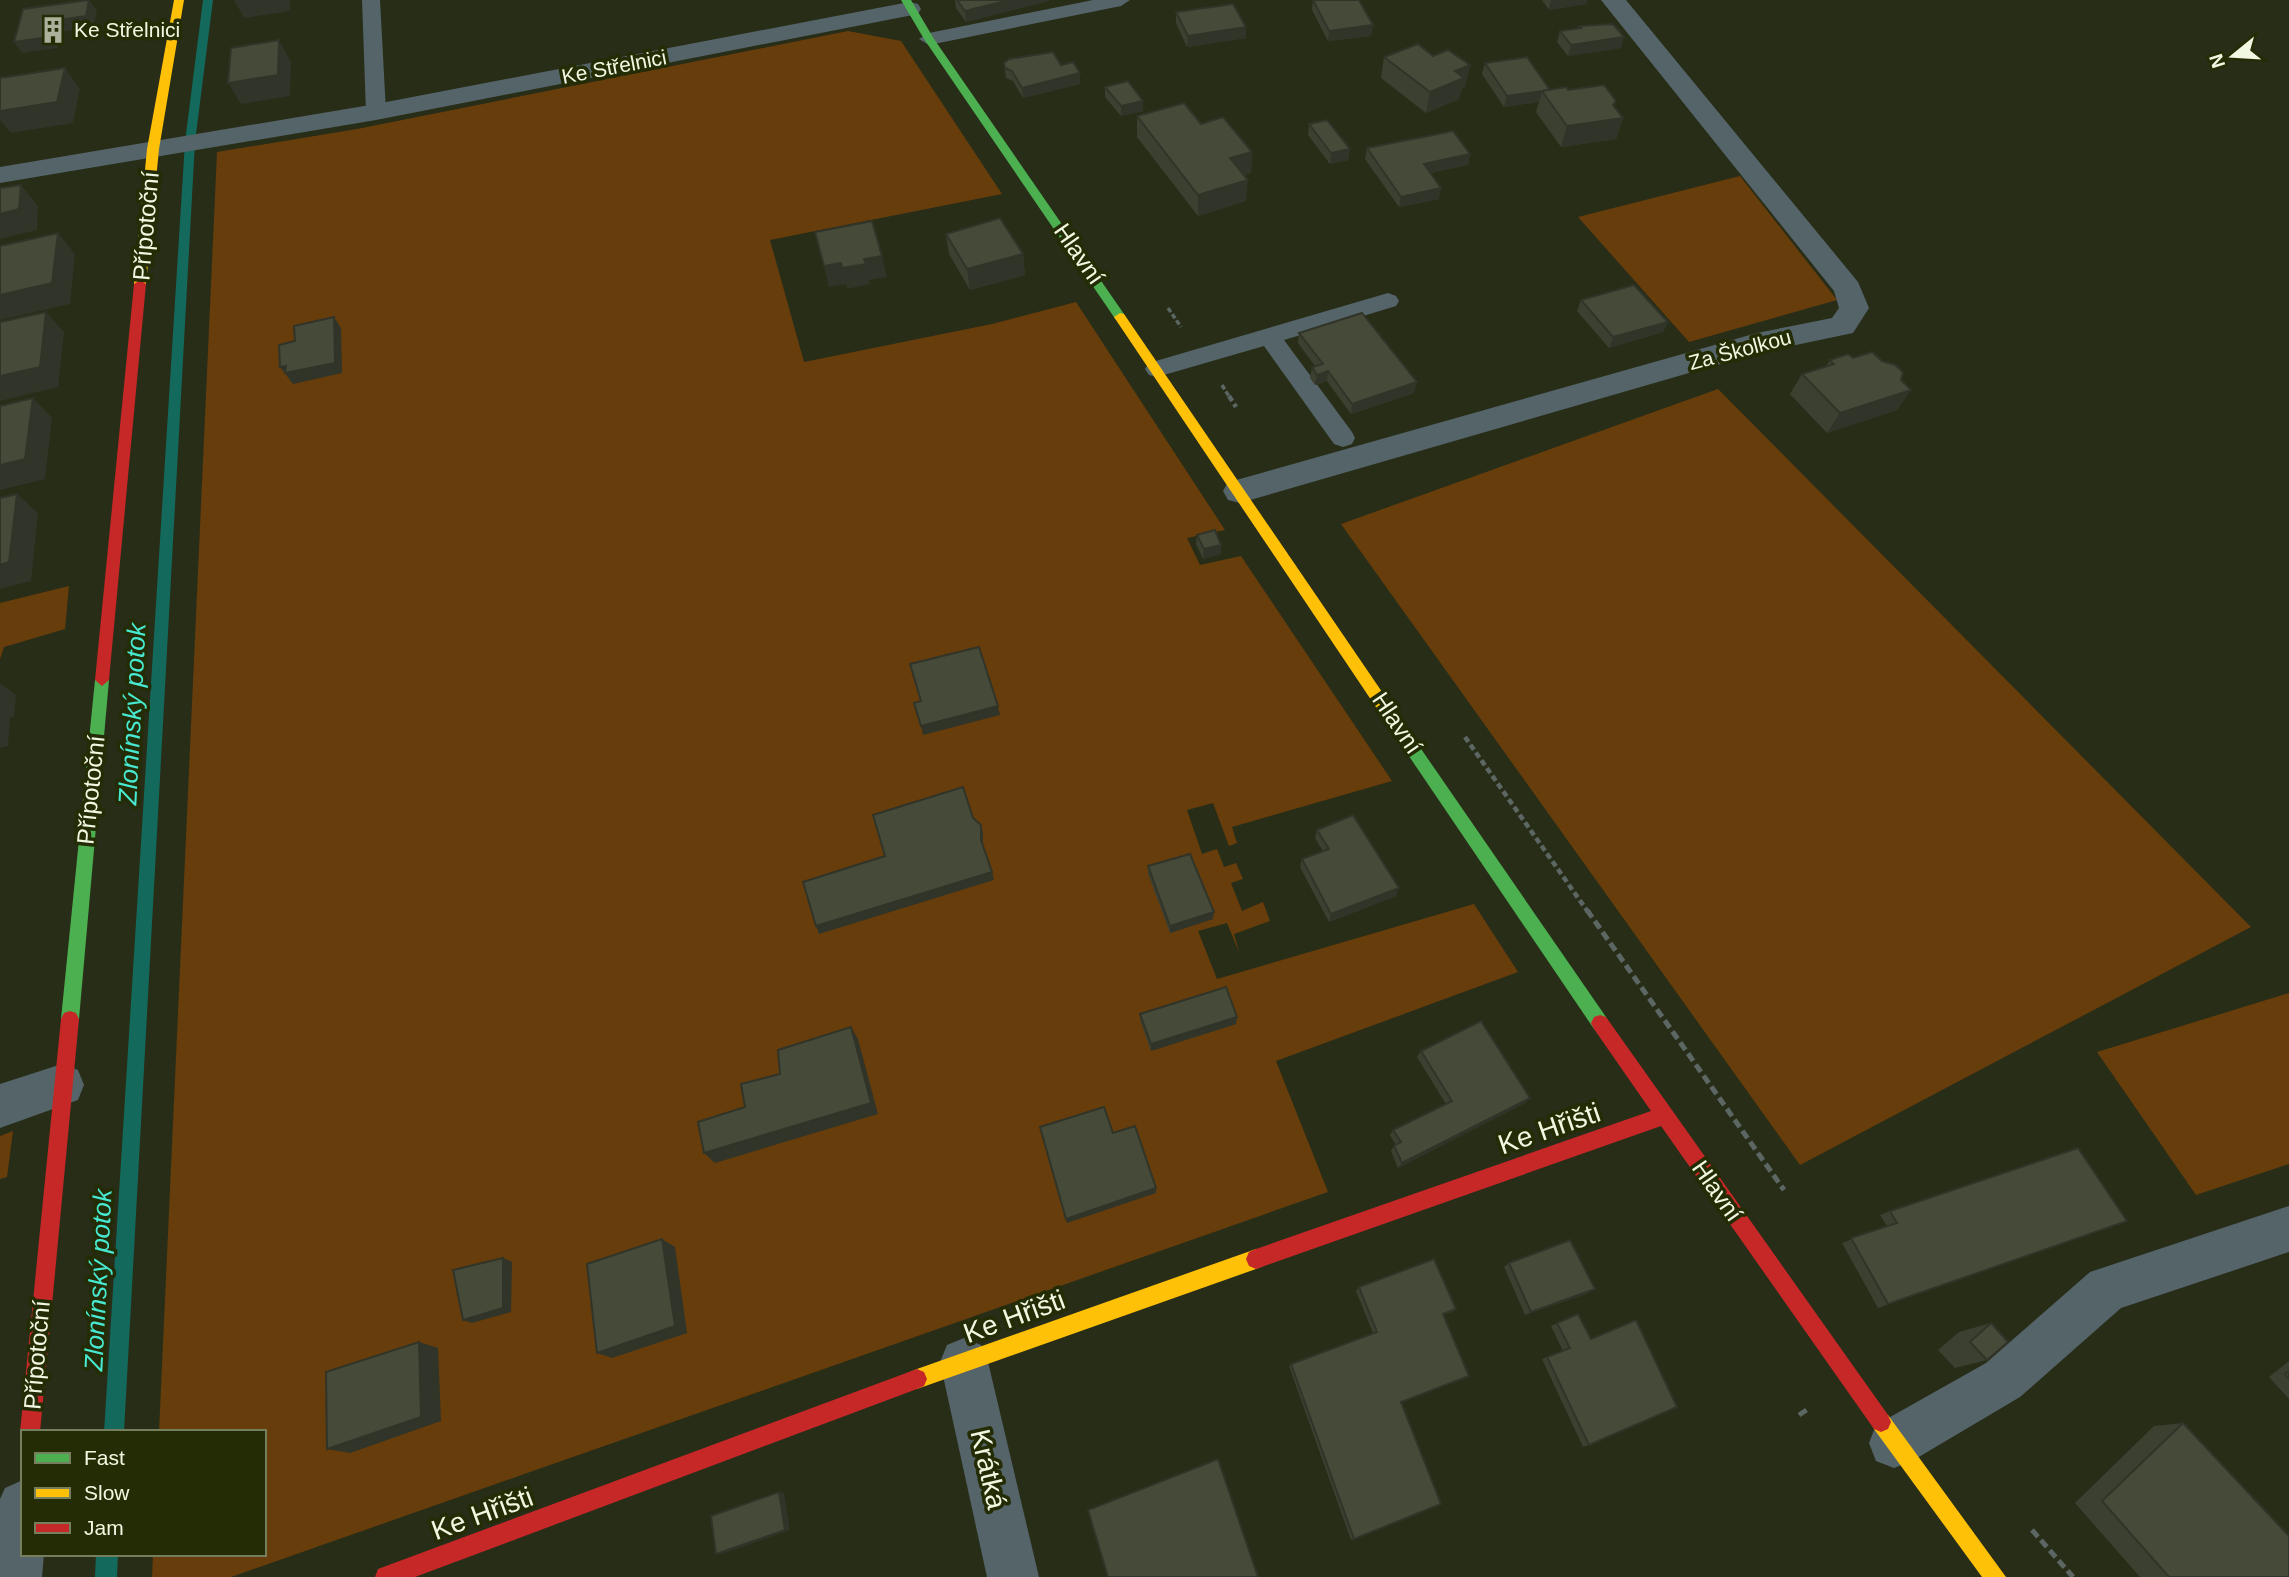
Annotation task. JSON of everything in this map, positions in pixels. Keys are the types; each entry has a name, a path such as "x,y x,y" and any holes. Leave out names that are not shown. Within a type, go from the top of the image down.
{"street":[{"path":"160,147 179,0"},
{"name":"Za Školkou","path":"1240,491 1756,343 1842,326 1854,308 1848,289 1613,0"},
{"name":"Ke Střelnici","path":"0,175 376,112 908,4"},
{"name":"Hlavní","path":"908,4 929,39 1157,369 1663,1116 1894,1443 1995,1577"},
{"name":"Přípotoční","path":"30,1430 62,1085 160,147"},
{"path":"0,1106 62,1085"},
{"name":"Ke Hřišti","path":"386,1577 964,1362 1663,1116"},
{"path":"1894,1443 2004,1380 2108,1289 2289,1228"},
{"name":"Krátká","path":"964,1362 1013,1577"},
{"path":"16,1577 21,1526"}],"lane":[{"path":"371,0 376,112"},
{"path":"929,39 1121,0"},
{"path":"1157,369 1388,301"},
{"path":"1269,336 1343,438"}],"shaded area":[{"path":"848,31 901,41 1002,194 770,240 804,362 992,324 1076,302 1225,530 1187,538 1200,565 1241,556 1392,781 1232,827 1237,843 1229,846 1213,803 1187,810 1202,854 1217,849 1224,867 1236,863 1243,879 1231,883 1242,911 1263,902 1270,921 1234,934 1239,952 1227,923 1198,931 1217,979 1474,904 1518,972 1276,1061 1328,1192 231,1577 152,1577 153,1556 266,1556 266,1430 159,1430 217,152 357,129"},
{"path":"1740,176 1837,300 1689,342 1578,217"},
{"path":"1718,389 2251,927 1800,1165 1341,524"},
{"path":"69,586 65,629 4,647 0,659 0,603"},
{"path":"2289,993 2289,1164 2196,1195 2097,1052"},
{"path":"13,1131 7,1177 0,1179 0,1136"}],"building":[{"path":"89,0 86,16 53,21 49,37 14,42 23,9"},
{"path":"957,0 1010,0 965,11"},
{"path":"1313,0 1359,0 1373,25 1329,31"},
{"path":"1233,4 1246,27 1188,36 1176,12"},
{"path":"1613,24 1624,37 1571,45 1560,31 1581,28 1579,26"},
{"path":"279,40 278,75 228,83 231,48"},
{"path":"1418,44 1433,56 1448,50 1470,65 1455,71 1464,78 1430,92 1384,57"},
{"path":"1053,52 1061,65 1073,62 1080,73 1022,88 1012,71 1005,68 1004,63 1009,59"},
{"path":"1527,57 1550,90 1507,96 1485,63"},
{"path":"65,68 57,102 0,111 0,78"},
{"path":"1128,81 1143,101 1121,106 1105,87"},
{"path":"1604,85 1616,101 1613,105 1623,118 1567,126 1542,91 1566,87 1568,90"},
{"path":"1184,103 1201,124 1223,117 1252,152 1230,158 1248,180 1198,195 1137,116"},
{"path":"1327,120 1350,149 1331,153 1309,124"},
{"path":"1453,131 1470,154 1424,164 1441,188 1401,197 1367,148"},
{"path":"21,185 19,209 0,214 0,188"},
{"path":"1000,218 1023,254 967,269 946,234"},
{"path":"872,221 882,256 864,259 866,264 842,268 841,263 824,266 815,232"},
{"path":"58,233 52,283 0,295 0,246"},
{"path":"1634,285 1668,322 1613,337 1581,300"},
{"path":"46,312 40,367 0,376 0,322"},
{"path":"1362,313 1417,382 1352,404 1328,371 1317,375 1312,367 1323,364 1299,333"},
{"path":"334,317 335,363 285,373 286,366 280,367 279,345 295,341 294,326"},
{"path":"1872,352 1882,361 1895,365 1903,372 1901,380 1911,390 1840,413 1802,374 1834,364 1830,360 1848,354 1853,358"},
{"path":"33,398 25,459 0,465 0,406"},
{"path":"17,494 9,562 0,565 0,498"},
{"path":"1215,530 1221,545 1204,549 1197,535"},
{"path":"979,647 998,706 921,726 914,703 921,701 910,664"},
{"path":"963,787 973,818 981,825 981,840 992,872 816,926 803,882 885,856 873,815"},
{"path":"1353,815 1399,888 1331,914 1302,859 1329,849 1317,830"},
{"path":"1190,854 1214,912 1170,926 1148,866"},
{"path":"1226,987 1237,1017 1151,1044 1140,1014"},
{"path":"1481,1021 1530,1098 1402,1163 1394,1146 1401,1142 1393,1130 1452,1101 1421,1051"},
{"path":"851,1027 871,1103 704,1153 698,1122 745,1107 741,1084 780,1074 778,1050"},
{"path":"1104,1107 1113,1133 1135,1126 1156,1188 1066,1219 1040,1127"},
{"path":"2078,1148 2127,1221 1888,1304 1851,1238 1897,1223 1890,1211"},
{"path":"662,1239 675,1326 597,1353 587,1264"},
{"path":"1570,1240 1595,1289 1531,1312 1509,1263"},
{"path":"503,1258 503,1308 463,1320 453,1270"},
{"path":"1434,1259 1456,1309 1443,1314 1469,1376 1401,1402 1441,1504 1354,1539 1291,1364 1377,1332 1359,1287"},
{"path":"1578,1314 1591,1339 1636,1320 1677,1407 1589,1445 1547,1357 1570,1348 1557,1323"},
{"path":"1991,1323 2008,1342 1987,1360 1970,1342"},
{"path":"419,1342 421,1417 327,1449 326,1372"},
{"path":"2183,1423 2289,1536 2289,1577 2169,1577 2102,1501"},
{"path":"1218,1459 1258,1577 1108,1577 1088,1510"},
{"path":"779,1492 785,1530 716,1554 711,1516"}],"waterway":[{"name":"Zlonínský potok","path":"114,1430 190,142 208,0"},
{"name":"Zlonínský potok","path":"106,1577 107,1556"}],"traffic: fast":[{"path":"906,0 929,39 1120,317"},
{"path":"70,1019 102,680"},
{"path":"1403,735 1600,1023"}],"traffic: slow":[{"path":"140,284 153,149 179,0"},
{"path":"1120,317 1403,735"},
{"path":"917,1379 1256,1259"},
{"path":"1881,1422 1995,1577"}],"traffic: jam":[{"path":"102,680 140,284"},
{"path":"30,1430 70,1019"},
{"path":"1600,1023 1881,1422"},
{"path":"1256,1259 1663,1116"},
{"path":"386,1577 917,1379"}],"place":[{"name":"Ke Střelnici","path":"53,30"}]}
